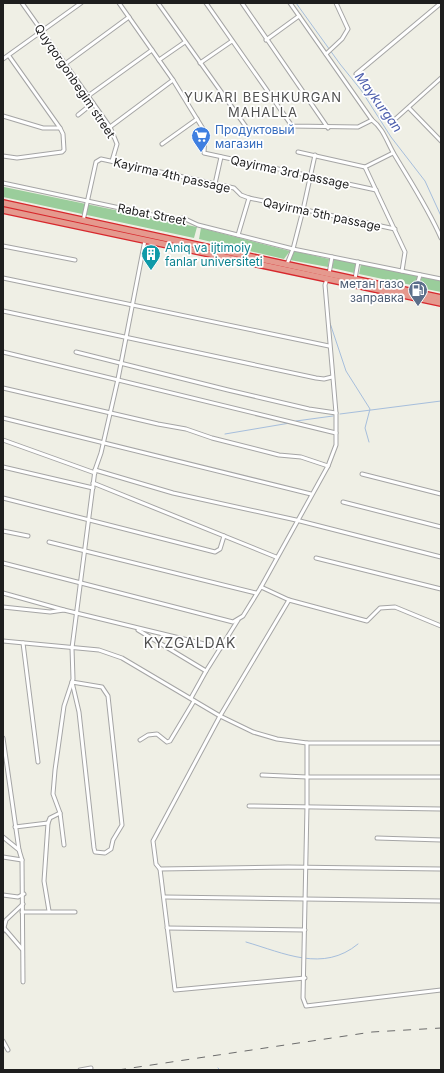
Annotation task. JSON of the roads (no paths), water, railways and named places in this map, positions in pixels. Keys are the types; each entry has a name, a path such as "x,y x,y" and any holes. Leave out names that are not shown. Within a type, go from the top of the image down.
{"highway":[{"path":"3,203 287,264 294,269"},
{"path":"3,210 426,297 441,298"},
{"path":"328,276 355,279 415,292 441,303"}],"street":[{"name":"Quyqorgonbegim street","path":"22,3 110,127 117,144 112,161"},
{"path":"3,59 81,3"},
{"path":"119,3 173,80 197,119 162,144"},
{"path":"158,3 249,131"},
{"path":"206,3 292,126 328,128 358,127 372,120"},
{"path":"242,3 328,128"},
{"path":"290,3 372,120 380,127 393,153 426,207 441,238"},
{"path":"326,54 347,33 348,29 336,3"},
{"path":"356,74 441,3"},
{"path":"266,40 299,16"},
{"path":"65,64 129,17"},
{"path":"200,63 232,41"},
{"path":"159,60 185,42"},
{"path":"88,96 152,50"},
{"path":"3,156 17,158 63,151 63,134 60,128 9,56"},
{"path":"392,122 441,78"},
{"path":"110,127 173,80"},
{"path":"78,115 93,103"},
{"path":"409,108 441,141"},
{"path":"3,116 43,128 60,128"},
{"name":"Qayirma 3rd passage","path":"197,119 206,135 204,153 376,190"},
{"path":"298,152 365,167 393,153"},
{"path":"287,264 293,249 304,210 315,155"},
{"path":"215,184 221,157"},
{"name":"Kayirma 4th passage","path":"84,221 96,162 101,159 234,188 242,196 249,198"},
{"path":"365,167 405,252 402,271"},
{"name":"Rabat Street","path":"3,184 176,220 183,218 198,225 293,249 441,279"},
{"path":"238,235 249,198"},
{"name":"Qayirma 5th passage","path":"249,198 395,229"},
{"path":"72,682 102,687 108,696 122,825 111,849 105,853 95,852 94,848 79,712 72,682 72,648 95,471 118,379 145,240"},
{"path":"3,246 75,260"},
{"path":"140,740 148,735 157,734 167,742 170,741 206,671 261,587 296,520 328,466 336,445 336,413 329,346 325,285 332,257"},
{"path":"355,279 358,262"},
{"path":"415,292 420,275"},
{"path":"3,278 329,346"},
{"path":"3,311 316,378 324,379 332,377"},
{"path":"3,352 336,433"},
{"path":"76,352 309,410 336,413"},
{"path":"3,388 109,411 158,424 186,429 212,438 279,454 301,457 328,466"},
{"path":"3,418 311,494"},
{"path":"3,440 95,471 173,493 296,520 441,557"},
{"path":"3,466 93,488"},
{"path":"362,474 441,494"},
{"path":"94,483 276,557"},
{"path":"3,498 215,552 220,550 224,536"},
{"path":"342,502 441,526"},
{"path":"3,531 28,536"},
{"path":"49,542 256,593"},
{"path":"316,558 441,589"},
{"path":"3,562 233,622 238,620"},
{"path":"261,587 289,600 367,621 380,608 395,607 441,626"},
{"path":"3,593 135,628 221,648"},
{"path":"289,600 220,716 153,842 156,864 160,869 165,897 167,928 176,990 305,978"},
{"path":"3,607 50,612 64,610"},
{"path":"135,628 206,671"},
{"path":"3,641 99,650 122,658 220,716 253,732 277,739 307,743 441,743"},
{"path":"23,644 38,762"},
{"path":"64,845 60,813 53,794 64,706 72,682"},
{"path":"3,738 15,827 22,860 24,894 22,912 23,982"},
{"path":"307,743 308,806 305,978 303,998 306,1006 309,1007 441,990"},
{"path":"262,774 307,777 441,776"},
{"path":"249,806 441,809"},
{"path":"49,912 44,881 48,823 50,818 60,813"},
{"path":"15,827 48,823"},
{"path":"3,838 19,850"},
{"path":"377,838 441,840"},
{"path":"3,857 22,860"},
{"path":"160,869 441,869"},
{"path":"3,895 18,897 24,894"},
{"path":"165,897 441,901"},
{"path":"22,949 3,928 6,920 23,904"},
{"path":"22,912 76,912"},
{"path":"167,928 305,930"},
{"path":"3,1041 8,1050"},
{"path":"80,1070 91,1068"}],"waterway":[{"name":"Maykurgan","path":"296,3 340,64 361,90 391,137 425,181 441,216"},
{"path":"330,323 346,371 370,409 365,428 369,442"},
{"path":"340,414 441,401"},
{"path":"296,421 333,416"},
{"path":"225,434 290,423"},
{"path":"246,942 289,955 317,959 345,953 358,944"}],"railway":[{"path":"118,1070 372,1032 441,1028"}],"place":[{"name":"Продуктовый магазин","path":"201,153"},
{"name":"Aniq va ijtimoiy fanlar universiteti","path":"151,271"},
{"name":"метан газо заправка","path":"418,307"}],"district":[{"name":"YUKARI BESHKURGAN MAHALLA","path":"263,104"},
{"name":"KYZGALDAK","path":"190,642"}]}
